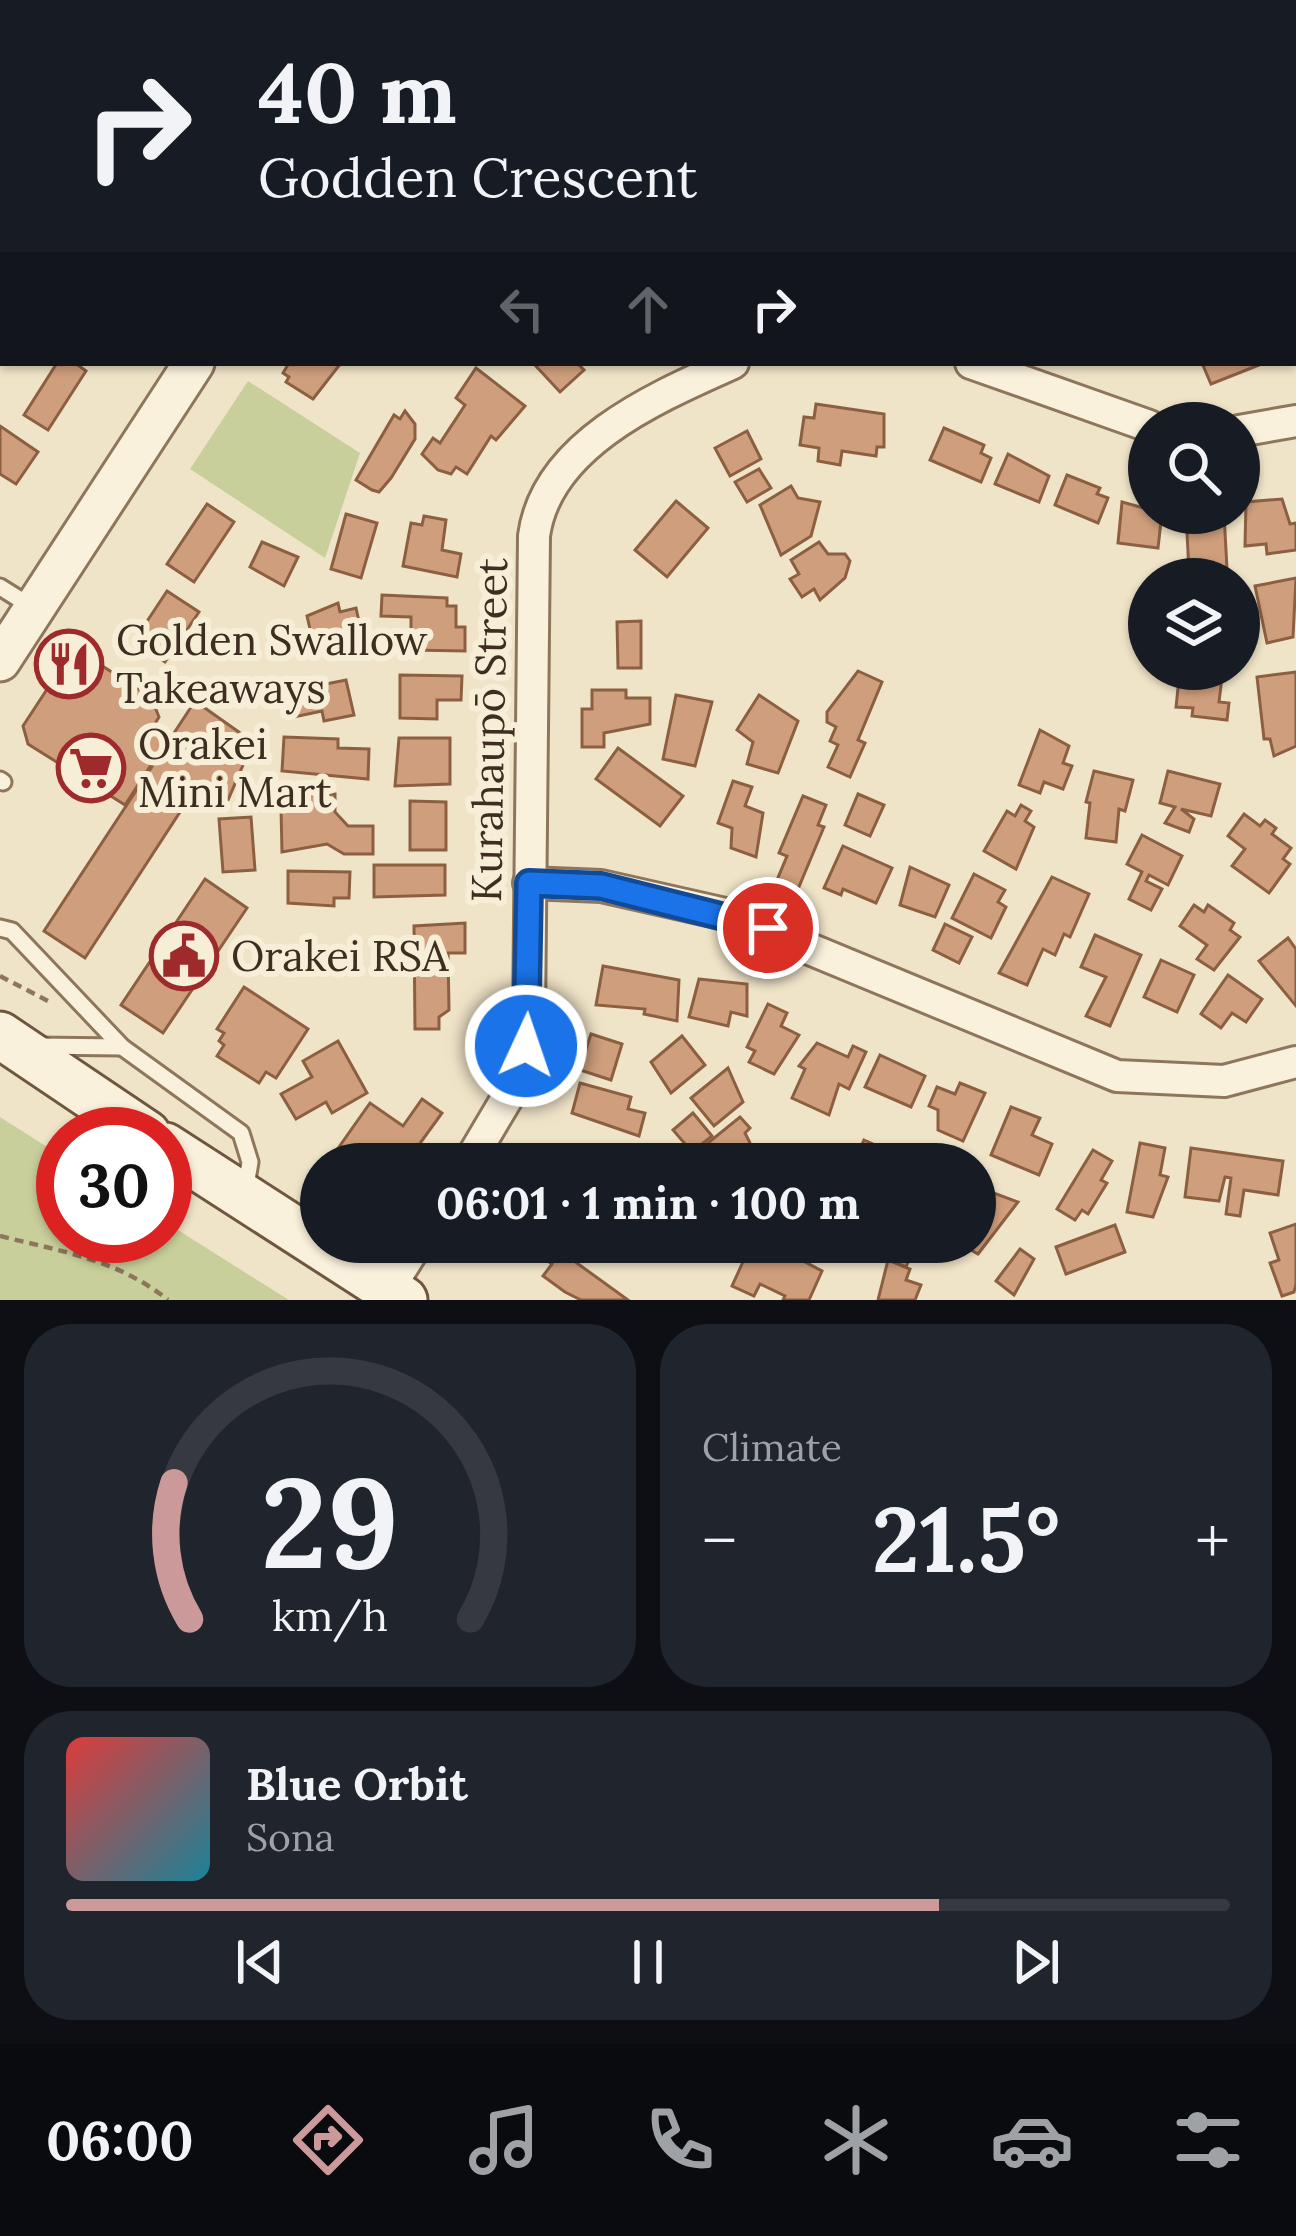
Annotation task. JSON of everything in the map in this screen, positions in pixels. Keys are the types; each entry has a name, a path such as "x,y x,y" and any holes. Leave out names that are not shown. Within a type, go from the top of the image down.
{"main road":[{"path":"8,1041 107,1107"},
{"path":"192,1163 396,1295"}],"street":[{"path":"0,661 192,366"},
{"name":"Kurahaupō Street","path":"481,1143 509,1099 526,1046 534,536 541,502 578,452 722,366"},
{"path":"979,366 1128,418"},
{"path":"1260,427 1296,421"},
{"path":"529,883 601,886 725,914 1117,1076 1224,1081 1296,1062"},
{"path":"396,1295 409,1263"}],"lane":[{"path":"0,587 34,609"},
{"path":"0,928 12,931 122,1047 242,1133 250,1162 244,1197"},
{"path":"8,1041 122,1047"}],"path":[{"path":"0,976 40,999"},
{"path":"0,1236 120,1268 139,1276 168,1300"}],"green space":[{"path":"248,381 360,453 325,558 190,469"},
{"path":"0,1117 36,1140 36,1263 192,1263 192,1239 289,1300 0,1300"}],"building":[{"path":"55,366 79,366 86,371 48,430 24,415"},
{"path":"287,366 339,366 313,399 286,382 289,377 283,373"},
{"path":"536,366 580,366 584,370 560,392"},
{"path":"1203,366 1256,366 1211,384"},
{"path":"476,368 525,406 496,440 491,436 467,474 456,467 451,474 438,470 422,454 433,438 440,443 465,405 456,398"},
{"path":"816,404 884,414 884,447 877,447 876,456 842,451 840,465 818,461 819,448 800,445 804,417 814,418"},
{"path":"405,411 415,424 415,439 391,478 379,492 372,490 356,480 394,415 400,419"},
{"path":"0,426 38,452 16,484 0,474"},
{"path":"944,428 984,445 981,453 991,458 981,482 930,460"},
{"path":"747,431 761,459 730,476 715,448"},
{"path":"1008,454 1049,476 1039,502 995,484"},
{"path":"759,469 771,488 747,502 735,482"},
{"path":"1067,475 1100,488 1097,494 1108,498 1098,523 1055,505"},
{"path":"791,486 798,498 820,502 811,536 781,555 760,505"},
{"path":"1282,499 1290,524 1296,523 1296,550 1267,554 1266,544 1245,546 1245,534 1260,534 1260,501"},
{"path":"676,501 708,528 667,577 635,550"},
{"path":"1122,502 1128,504 1128,534 1160,534 1158,548 1118,543"},
{"path":"207,504 234,522 194,582 167,564"},
{"path":"346,514 377,523 361,578 331,569"},
{"path":"424,516 446,520 442,550 461,554 457,577 403,566 411,523 422,525"},
{"path":"1187,534 1225,534 1226,558 1188,558"},
{"path":"262,542 298,557 284,586 250,567"},
{"path":"819,542 828,554 845,554 850,561 845,578 820,600 814,589 802,597 790,579 799,574 791,560"},
{"path":"1296,578 1293,637 1267,643 1260,585"},
{"path":"167,591 199,612 165,662 134,641"},
{"path":"382,595 447,598 447,606 456,606 456,627 465,627 465,651 411,650 411,617 381,616"},
{"path":"338,603 340,612 356,608 364,644 316,655 307,616"},
{"path":"641,621 641,668 618,668 617,622"},
{"path":"74,648 151,697 159,717 151,730 166,742 125,805 28,744 23,726"},
{"path":"858,671 882,682 858,740 865,743 850,777 828,767 838,745 830,741 836,727 827,722 827,712"},
{"path":"1296,672 1296,746 1274,756 1270,739 1264,739 1260,677"},
{"path":"400,675 462,676 461,700 437,700 437,719 400,718"},
{"path":"319,678 321,685 346,680 354,715 324,721 322,711 294,717 287,684"},
{"path":"592,690 626,690 626,698 650,698 650,724 604,733 604,747 582,747 582,709 592,709"},
{"path":"1178,690 1220,690 1219,702 1229,703 1227,720 1192,716 1193,708 1176,707"},
{"path":"676,695 712,702 695,766 663,759"},
{"path":"759,695 798,721 778,773 747,764 753,742 737,730"},
{"path":"195,701 253,742 228,800 197,786 85,958 44,931"},
{"path":"1040,730 1069,746 1063,763 1072,766 1063,789 1044,782 1040,793 1019,785"},
{"path":"284,737 338,739 338,748 369,749 368,779 282,771"},
{"path":"399,738 450,738 450,784 395,786"},
{"path":"618,748 683,796 660,826 596,779"},
{"path":"1094,771 1133,780 1125,811 1119,809 1116,842 1086,838 1090,803 1086,802"},
{"path":"1168,771 1220,784 1211,816 1181,809 1194,819 1189,832 1165,823 1175,807 1160,803"},
{"path":"733,781 752,787 745,806 763,813 756,857 731,848 732,828 718,823"},
{"path":"335,794 335,812 348,826 373,826 373,854 344,854 327,844 282,852 281,808 305,807 305,795"},
{"path":"858,794 884,805 870,836 845,825"},
{"path":"803,796 826,805 818,825 824,827 798,889 777,880 787,856 779,853"},
{"path":"410,801 446,802 446,850 410,850"},
{"path":"1021,805 1031,811 1025,821 1034,827 1016,869 984,851 1007,811 1015,816"},
{"path":"1244,814 1260,826 1265,820 1276,828 1272,834 1291,848 1283,859 1290,864 1269,893 1232,866 1245,849 1228,836"},
{"path":"251,817 255,870 223,872 219,819"},
{"path":"1142,835 1182,856 1168,885 1149,875 1146,881 1162,889 1151,910 1129,899 1142,872 1127,864"},
{"path":"843,846 892,868 876,903 843,889 841,895 824,888"},
{"path":"374,865 445,865 445,895 374,897"},
{"path":"910,867 949,885 935,917 900,905"},
{"path":"288,871 350,872 349,898 334,898 334,906 288,903"},
{"path":"974,874 1005,890 998,902 1006,907 991,938 952,918"},
{"path":"1052,877 1089,894 1070,937 1064,934 1055,955 1043,949 1027,985 999,973"},
{"name":"Orakei RSA","path":"205,879 247,908 163,1033 121,1005"},
{"path":"1194,905 1204,912 1208,905 1234,923 1230,930 1240,937 1214,970 1197,959 1207,945 1180,926"},
{"path":"465,923 465,953 448,953 449,1010 439,1017 439,1029 415,1029 414,926"},
{"path":"945,924 972,937 959,963 933,950"},
{"path":"1095,935 1141,955 1110,1026 1086,1016 1106,977 1081,967"},
{"path":"1288,938 1296,949 1296,1006 1259,961"},
{"path":"1161,960 1194,975 1177,1012 1144,997"},
{"path":"603,966 679,980 677,1021 644,1014 645,1009 596,1005"},
{"path":"1228,975 1262,999 1246,1022 1232,1013 1221,1028 1201,1014"},
{"path":"699,979 747,984 747,1016 731,1012 728,1026 689,1017"},
{"path":"244,987 308,1029 276,1078 266,1072 259,1083 217,1056 224,1033 217,1029"},
{"path":"768,1004 787,1013 781,1026 799,1035 774,1074 749,1062 755,1051 747,1047"},
{"path":"591,1034 622,1044 611,1080 571,1067 578,1046 586,1049"},
{"path":"682,1036 705,1065 671,1093 651,1062"},
{"path":"338,1041 367,1093 332,1113 326,1102 296,1119 281,1094 312,1077 303,1061"},
{"path":"817,1043 848,1057 853,1046 866,1052 849,1089 839,1084 829,1115 792,1098 805,1069 799,1066"},
{"path":"880,1055 925,1076 911,1107 865,1087"},
{"path":"728,1068 743,1102 714,1126 691,1098"},
{"path":"580,1083 631,1097 628,1109 645,1113 639,1136 572,1113"},
{"path":"960,1083 985,1093 963,1141 938,1130 938,1110 929,1106 937,1087 955,1094"},
{"path":"422,1099 442,1113 420,1143 342,1143 370,1103 403,1126"},
{"path":"1011,1107 1040,1118 1032,1135 1052,1144 1039,1175 996,1157 996,1143"},
{"path":"693,1113 712,1136 703,1143 684,1143 673,1130"},
{"path":"740,1117 750,1128 745,1133 750,1143 708,1143"},
{"path":"1140,1143 1165,1148 1160,1175 1168,1177 1153,1217 1127,1212"},
{"path":"1191,1148 1283,1161 1278,1195 1244,1190 1240,1216 1226,1214 1231,1178 1225,1177 1219,1201 1185,1197"},
{"path":"1093,1150 1112,1161 1101,1180 1107,1183 1088,1214 1082,1210 1075,1220 1057,1209"},
{"path":"996,1194 1018,1202 996,1231"},
{"path":"1296,1224 1296,1284 1294,1292 1282,1296 1270,1263 1279,1260 1270,1233"},
{"path":"1115,1225 1125,1252 1066,1274 1056,1247"},
{"path":"1020,1249 1034,1259 1014,1295 996,1281"},
{"path":"577,1263 628,1300 581,1300 543,1276 552,1264"},
{"path":"742,1263 807,1263 822,1271 809,1300 783,1300 785,1296 760,1284 754,1296 732,1286"},
{"path":"887,1263 910,1269 906,1280 921,1285 915,1300 878,1300"}],"place":[{"name":"Golden Swallow Takeaways","path":"69,664"},
{"name":"Orakei Mini Mart","path":"91,768"},
{"name":"Orakei RSA","path":"184,956"}],"route":[{"path":"526,1046 529,883 601,886 684,903 768,928"}]}
